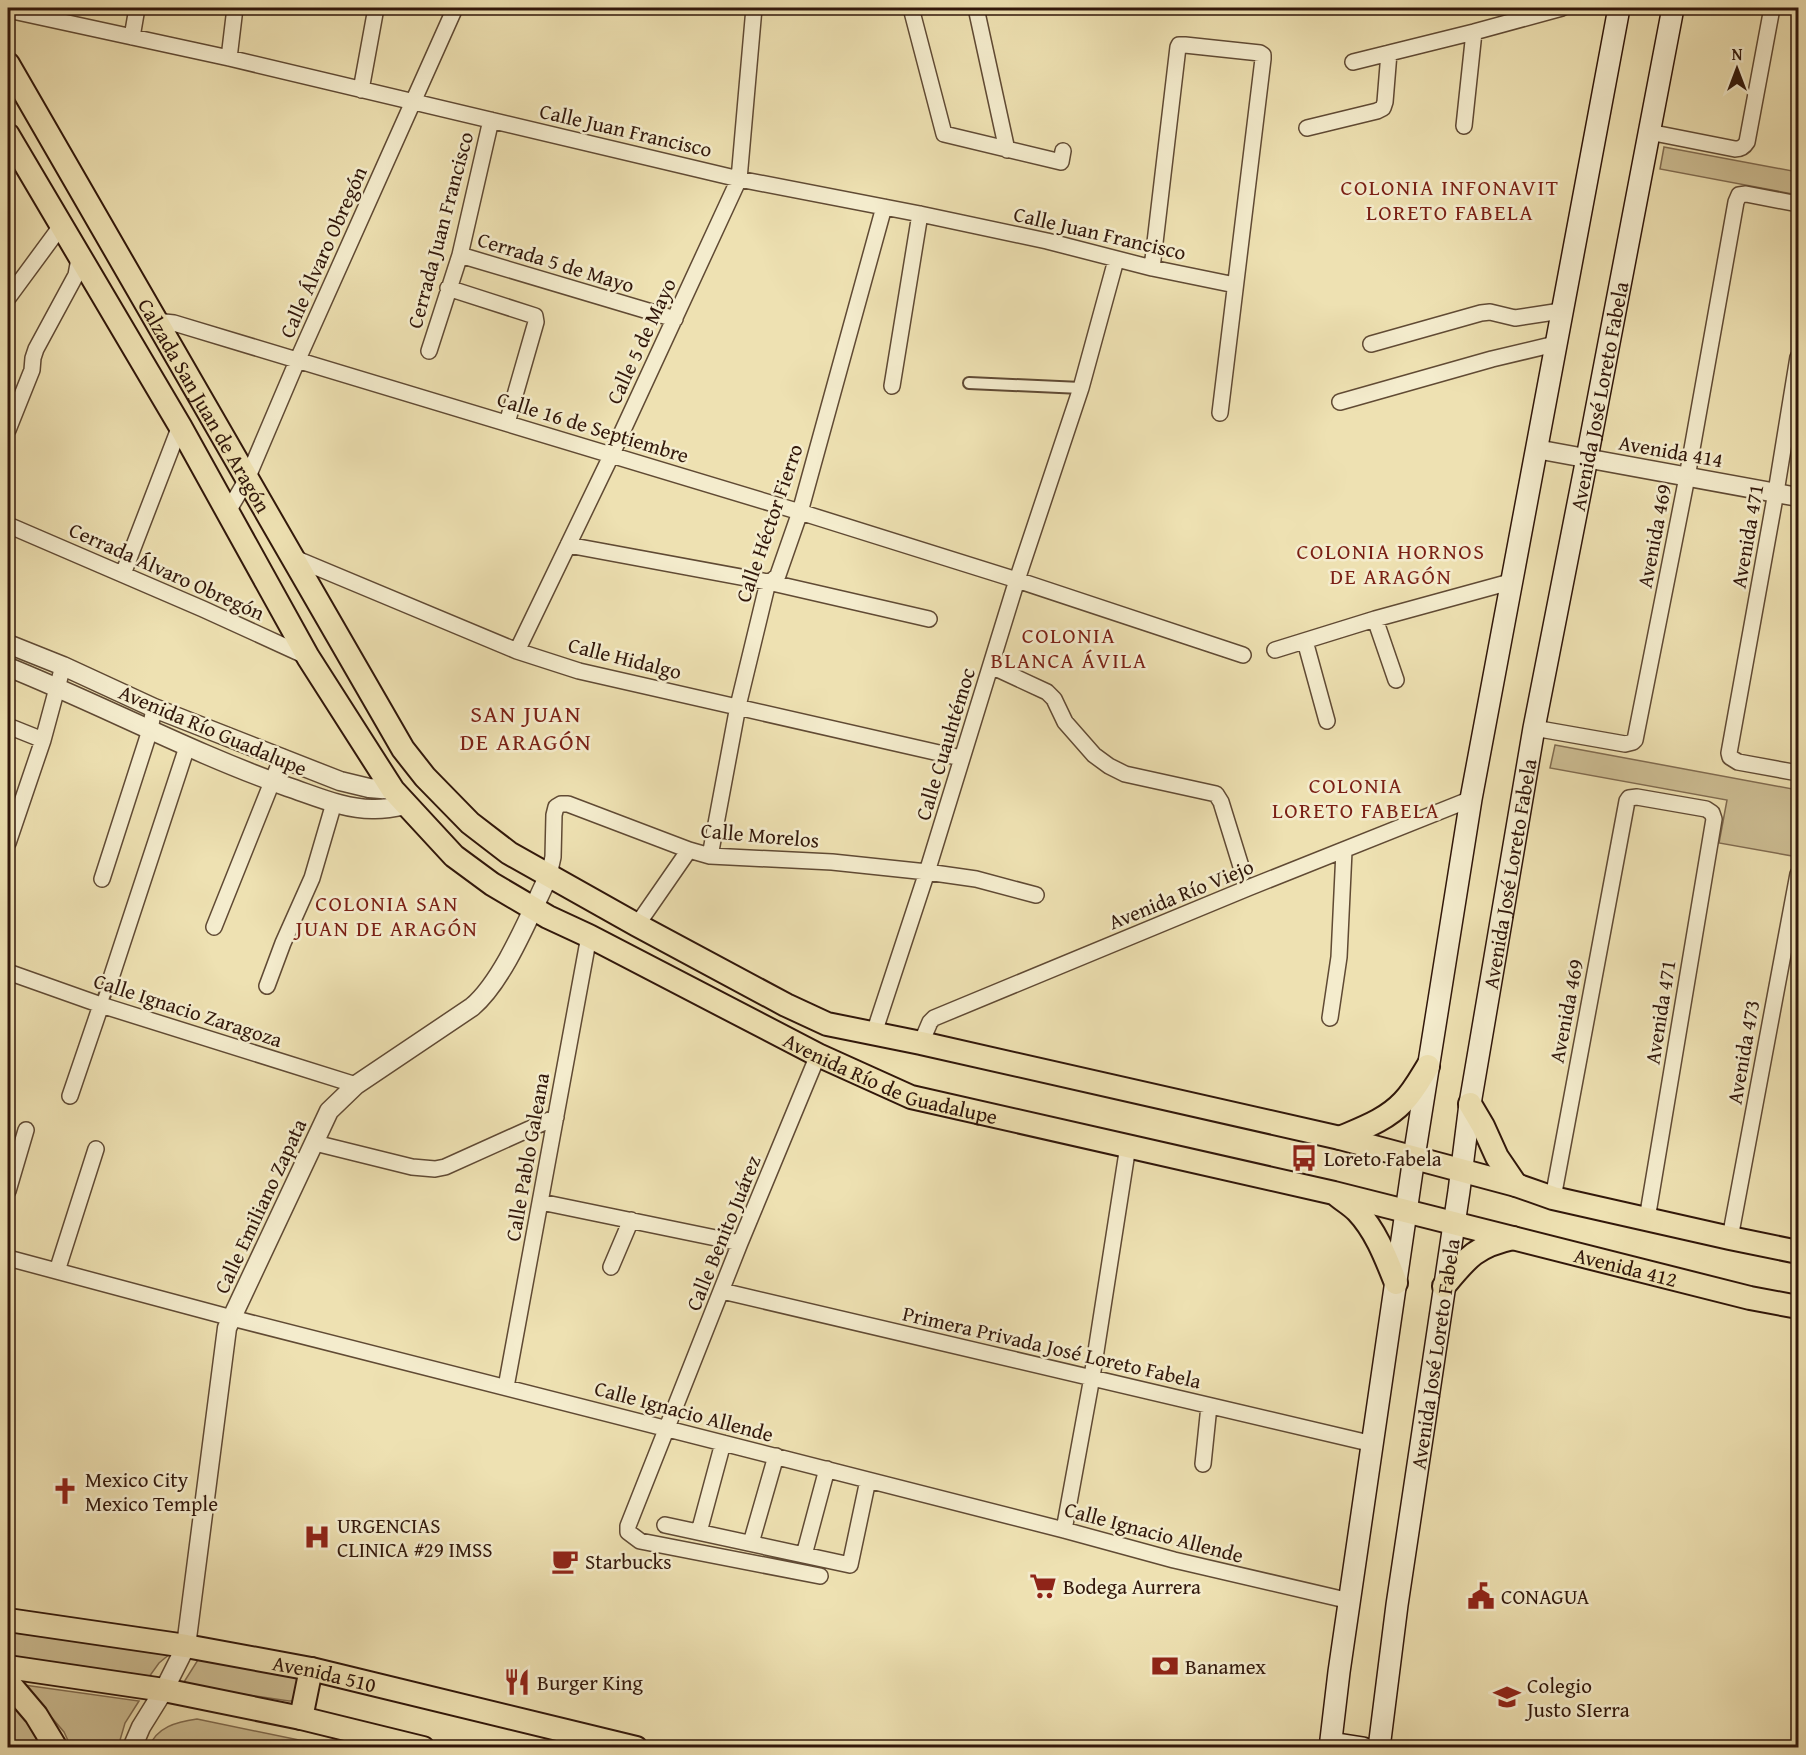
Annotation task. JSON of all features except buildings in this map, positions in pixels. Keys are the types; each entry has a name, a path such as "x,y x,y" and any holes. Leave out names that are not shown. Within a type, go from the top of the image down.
{"main road":[{"path":"1363,1748 1331,1745 1413,1157 1471,799 1618,8"},
{"name":"Avenida José Loreto Fabela","path":"1378,1748 1470,1104 1534,728 1673,8"},
{"name":"Calzada San Juan de Aragón","path":"8,64 403,749"},
{"name":"Calzada San Juan de Aragón","path":"8,135 79,259 180,426 309,657 400,797"},
{"name":"Avenida Río de Guadalupe","path":"403,749 425,777 470,823 509,853 637,925 786,1005 827,1024 921,1043 1340,1138 1461,1170"},
{"name":"Avenida Río de Guadalupe","path":"400,797 454,856 492,884 548,917 818,1055 911,1097 1454,1222"},
{"path":"1340,1138 1372,1125 1402,1103 1413,1091 1428,1066"},
{"path":"1470,1104 1497,1157 1516,1185"},
{"path":"1461,1170 1553,1198 1730,1239 1798,1252"},
{"path":"1334,1193 1357,1211 1371,1230 1384,1251 1396,1283"},
{"name":"Avenida 412","path":"1454,1222 1750,1298 1798,1307"},
{"path":"1444,1287 1476,1251 1494,1242 1513,1238"},
{"name":"Avenida 510","path":"8,1620 186,1646 311,1669 636,1748"},
{"path":"8,1668 164,1690 301,1718 423,1748"},
{"path":"301,1718 311,1669"},
{"path":"8,1683 36,1715 56,1748"}],"street":[{"path":"132,37 137,8"},
{"path":"229,58 235,8"},
{"path":"361,90 376,8"},
{"name":"Calle Álvaro Obregón","path":"227,513 247,479 298,359 455,8"},
{"path":"739,179 754,8"},
{"path":"911,8 944,134 1060,162 1063,151"},
{"path":"976,8 1007,150"},
{"path":"1353,62 1562,8"},
{"path":"1649,132 1735,149 1743,147 1747,142 1772,8"},
{"name":"Calle Juan Francisco","path":"8,10 41,12 132,37 739,179 1047,241 1116,260 1235,285"},
{"path":"1464,126 1474,32"},
{"path":"1152,268 1179,45 1257,52 1263,55 1220,413"},
{"path":"1307,128 1383,108 1389,53"},
{"name":"Cerrada Juan Francisco","path":"429,351 460,255 491,120"},
{"name":"Calle 5 de Mayo","path":"517,651 611,456 739,179"},
{"name":"Avenida 469","path":"1534,728 1625,744 1633,742 1636,737 1687,477 1736,202 1740,195 1746,194 1798,204"},
{"name":"Calle Héctor Fierro","path":"710,856 738,706 768,582 778,575 800,512 884,207"},
{"path":"892,386 920,214"},
{"path":"8,298 61,226"},
{"name":"Cerrada 5 de Mayo","path":"460,255 675,319"},
{"path":"8,430 32,370 36,349 76,274 79,259"},
{"name":"Calle Cuauhtémoc","path":"874,1034 927,872 1017,580 1081,388 1116,260"},
{"path":"448,288 536,316 537,322 507,423"},
{"path":"1371,344 1481,313 1490,312 1515,318 1561,311"},
{"name":"Calle 16 de Septiembre","path":"155,321 174,323 298,359 800,512 1244,655"},
{"path":"1340,402 1492,359 1555,344"},
{"name":"Avenida 471","path":"1798,357 1729,748 1730,757 1738,762 1798,773"},
{"path":"969,383 1081,388"},
{"path":"123,574 180,426"},
{"name":"Avenida 414","path":"1536,449 1798,496"},
{"name":"Cerrada Álvaro Obregón","path":"8,525 309,657"},
{"path":"568,545 768,582 929,619"},
{"name":"Calle Hidalgo","path":"292,557 517,651 579,671 961,758"},
{"path":"1275,650 1375,619 1510,582"},
{"path":"1375,619 1396,680"},
{"path":"1305,641 1327,721"},
{"name":"Avenida Río Guadalupe","path":"8,644 63,666 154,708 340,781 400,797"},
{"path":"8,843 43,740 63,666"},
{"path":"991,666 1047,692 1054,699 1065,722 1094,755 1109,766 1125,774 1216,794 1221,802 1243,873"},
{"name":"Avenida Río Guadalupe","path":"8,667 187,747 271,781 334,803 374,809 400,797"},
{"path":"102,879 150,729 154,708"},
{"path":"8,726 43,740"},
{"path":"70,1096 187,747"},
{"path":"214,927 282,757"},
{"name":"Avenida 471","path":"1629,798 1637,797 1706,809 1712,813 1714,819 1647,1219"},
{"name":"Avenida 469","path":"1553,1198 1629,798"},
{"name":"Avenida Río Viejo","path":"921,1043 934,1018 1248,888 1471,799"},
{"path":"267,986 312,878 334,803"},
{"name":"Calle Morelos","path":"549,875 553,858 556,807 568,804 710,856 832,862 927,872 976,879 1036,895"},
{"path":"637,925 690,850"},
{"path":"1330,1018 1339,957 1344,851"},
{"name":"Avenida 473","path":"1730,1239 1798,874"},
{"name":"Calle Emiliano Zapata","path":"132,1748 141,1727 164,1690 186,1646 227,1329 329,1111 356,1085 484,997 512,950 549,875"},
{"name":"Calle Pablo Galeana","path":"506,1387 589,936"},
{"name":"Calle Ignacio Zaragoza","path":"8,972 101,1005 356,1085"},
{"name":"Calle Benito Juárez","path":"818,1055 629,1519 628,1532 640,1541 820,1576"},
{"path":"315,1143 412,1167 435,1169 445,1167 556,1117"},
{"path":"8,1191 26,1130"},
{"path":"1064,1530 1092,1377 1128,1146"},
{"path":"57,1271 96,1149"},
{"path":"541,1202 740,1243"},
{"path":"611,1267 631,1220"},
{"name":"Calle Ignacio Allende","path":"8,1258 232,1318 1184,1562 1350,1601"},
{"name":"Primera Privada José Loreto Fabela","path":"722,1291 1373,1444"},
{"path":"1203,1464 1209,1406"},
{"path":"699,1532 723,1443"},
{"path":"751,1543 776,1456"},
{"path":"804,1555 827,1469"},
{"path":"665,1525 850,1565 868,1480"}],"shaded area":[{"path":"1664,147 1798,172 1798,195 1660,169"},
{"path":"1555,745 1798,790 1798,857 1719,843 1727,800 1550,768"},
{"path":"8,1632 171,1653 159,1663 149,1677 8,1659"},
{"path":"201,1655 294,1670 301,1680 299,1701 187,1686 184,1682"},
{"path":"24,1685 139,1701 125,1723 118,1747 71,1747 64,1732"},
{"path":"8,1697 22,1712 47,1747 8,1747"},
{"path":"197,1719 333,1747 149,1747 152,1740 162,1730"}],"place":[{"name":"Loreto Fabela","path":"1304,1158"},
{"name":"Mexico City Mexico Temple","path":"65,1491"},
{"name":"URGENCIAS CLINICA #29 IMSS","path":"317,1537"},
{"name":"Starbucks","path":"565,1561"},
{"name":"Bodega Aurrera","path":"1043,1586"},
{"name":"CONAGUA","path":"1481,1596"},
{"name":"Banamex","path":"1165,1666"},
{"name":"Burger King","path":"517,1682"},
{"name":"Colegio Justo SIerra","path":"1507,1697"}],"district":[{"name":"COLONIA INFONAVIT LORETO FABELA","path":"1450,200"},
{"name":"COLONIA HORNOS DE ARAGÓN","path":"1391,564"},
{"name":"COLONIA BLANCA ÁVILA","path":"1069,648"},
{"name":"SAN JUAN DE ARAGÓN","path":"526,727"},
{"name":"COLONIA LORETO FABELA","path":"1356,798"},
{"name":"COLONIA SAN JUAN DE ARAGÓN","path":"387,916"}]}
